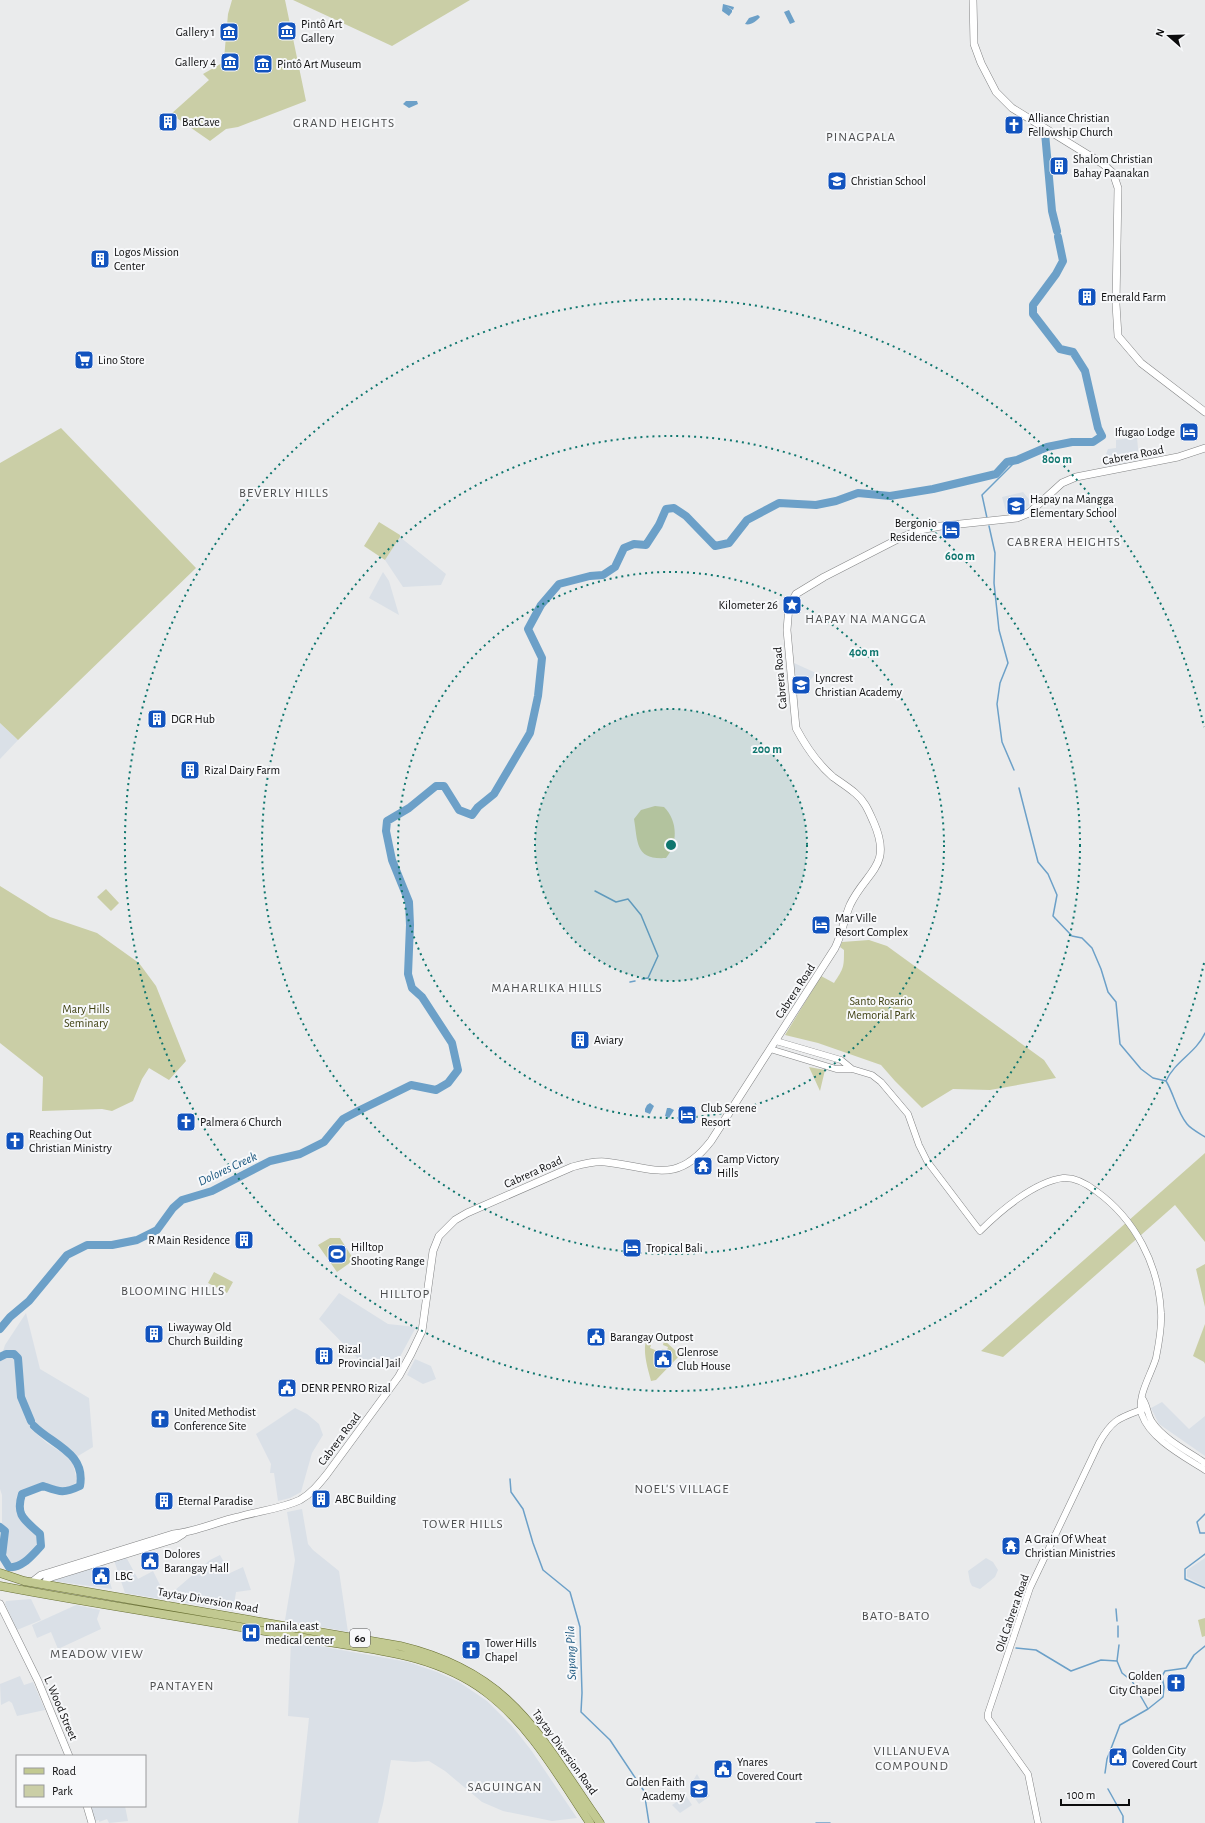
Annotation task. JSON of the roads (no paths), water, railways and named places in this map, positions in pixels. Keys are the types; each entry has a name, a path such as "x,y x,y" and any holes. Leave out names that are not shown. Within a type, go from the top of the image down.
{"main road":[{"path":"973,0 974,44 981,63 996,92 1012,108 1103,164 1110,170 1116,180 1118,192 1116,321 1120,339 1141,363 1205,412"},
{"name":"Cabrera Road","path":"45,1584 47,1579 52,1576 168,1541 185,1533 234,1518 287,1505 301,1499 316,1487 399,1376 415,1347 422,1331 433,1251 439,1236 455,1220 467,1213 572,1167 589,1163 604,1162 652,1171 681,1168 699,1154 711,1141 776,1041 840,938 851,904 877,865 881,852 881,844 878,833 868,808 856,794 826,770 803,742 796,728 787,630 788,612 792,600 796,594 805,587 900,538 920,530 941,526 1017,518 1029,513 1062,483 1076,477 1178,457 1205,448"},
{"name":"Cabrera Road","path":"32,1582 41,1575 54,1570 173,1534 185,1533"},
{"path":"0,1595 4,1587 2,1582 4,1575"},
{"name":"Taytay Diversion Road","path":"4,1575 32,1582 416,1649 450,1662 469,1676 518,1721 547,1759 590,1823"},
{"name":"Taytay Diversion Road","path":"4,1587 397,1653 427,1661 469,1676 493,1687 524,1715 544,1739 600,1823"},
{"name":"L. Wood Street","path":"0,1604 38,1681 69,1755"},
{"path":"219,1623 221,1614"},
{"path":"300,1637 301,1628"},
{"path":"87,1807 92,1823"}],"street":[{"path":"776,1041 841,1060 852,1069"},
{"path":"796,1058 799,1048"},
{"path":"770,1049 840,1070 852,1069 872,1075 881,1082 903,1106 913,1125 926,1161 980,1231 1000,1213 1022,1197 1041,1186 1063,1178 1076,1180 1087,1184 1117,1208 1130,1224 1143,1246 1154,1272 1158,1290 1161,1313 1159,1341 1155,1359 1140,1402 1148,1427 1156,1436 1205,1470"},
{"path":"1143,1409 1160,1431 1205,1463"},
{"name":"Old Cabrera Road","path":"1038,1823 1028,1774 988,1718 988,1713 1030,1588 1096,1450 1111,1424 1121,1417 1143,1409"}],"water":[{"path":"723,4 734,7 733,10 726,6 732,10 729,16 722,11"},
{"path":"789,10 795,22 790,24 784,12"},
{"path":"758,15 760,17 755,22 745,24 749,18"},
{"path":"406,101 417,101 418,104 409,108 403,104"},
{"path":"650,1103 654,1106 650,1114 645,1112 645,1109"},
{"path":"667,1108 674,1110 669,1118 665,1116"}],"waterway":[{"path":"1045,133 1052,211 1057,231"},
{"path":"0,1329 10,1317 29,1301 67,1255 87,1245 112,1245 137,1240 157,1230 173,1208 182,1200 212,1191 270,1161 300,1154 324,1142 343,1119 411,1085 436,1090 448,1083 458,1070 452,1043 422,997 412,988 408,974 410,925 409,902 392,860 386,831 387,821 409,808 436,786 444,786 459,810 472,815 478,807 494,794 530,733 538,696 542,658 528,629 541,605 559,584 590,576 603,575 615,567 624,548 634,544 646,545 659,525 666,509 674,508 686,516 715,546 729,543 747,520 779,503 816,505 836,501 858,493 890,496 933,489 996,474 1007,462 1017,460 1047,447 1072,442 1093,442 1102,436 1098,428 1085,371 1073,352 1060,349 1033,314 1033,305 1056,274 1063,261 1058,237"},
{"path":"987,518 982,495 1017,460"},
{"path":"989,526 995,553 994,583 999,630 1008,663 1000,683 997,704 1002,742 1014,770"},
{"path":"1019,788 1038,862 1048,874 1057,895 1053,916 1072,936 1082,938 1092,948 1101,969 1108,992 1116,1002 1120,1044 1141,1069 1153,1078 1166,1081 1178,1109 1187,1124 1205,1137"},
{"path":"595,891 616,902 628,899 641,915 658,956 648,978 642,979"},
{"path":"630,982 635,981"},
{"path":"1166,1081 1170,1074 1196,1046 1205,1033"},
{"name":"Dolores Creek","path":"0,1357 6,1354 14,1354 18,1358 21,1397 31,1421"},
{"name":"Dolores Creek","path":"0,1527 5,1531 2,1556 9,1567 18,1566 27,1560 41,1546 40,1534 26,1521 21,1513 20,1501 22,1494 43,1486 62,1491 80,1486 81,1475 78,1465 73,1458 34,1426"},
{"name":"Sapang Pila","path":"510,1479 511,1492 523,1509 543,1570 570,1592 580,1627 582,1693 581,1712 610,1740 644,1791 649,1823"},
{"path":"1205,1514 1197,1522 1200,1533 1205,1533"},
{"path":"1205,1554 1185,1569 1185,1579 1205,1588"},
{"path":"1116,1609 1117,1621"},
{"path":"1118,1626 1118,1637"},
{"path":"1117,1661 1119,1645"},
{"path":"1148,1709 1163,1697 1164,1687 1162,1676 1165,1671 1186,1668 1194,1655 1205,1646"},
{"path":"1016,1648 1036,1650 1071,1671 1101,1660 1117,1661 1122,1673 1132,1681 1148,1709 1120,1725 1107,1759 1105,1773"},
{"path":"1001,1650 1006,1649"},
{"path":"1108,1789 1123,1816 1123,1823"},
{"name":"Sapang Pila","path":"816,1823 830,1823"}],"place":[{"name":"Pintô Art Gallery","path":"287,31"},
{"name":"Gallery 1","path":"229,32"},
{"name":"Gallery 4","path":"230,62"},
{"name":"Pintô Art Museum","path":"263,64"},
{"name":"BatCave","path":"168,122"},
{"name":"Alliance Christian Fellowship Church","path":"1014,125"},
{"name":"Shalom Christian Bahay Paanakan","path":"1059,166"},
{"name":"Christian School","path":"837,181"},
{"name":"Logos Mission Center","path":"100,259"},
{"name":"Emerald Farm","path":"1087,297"},
{"name":"Lino Store","path":"84,360"},
{"name":"Ifugao Lodge","path":"1189,432"},
{"name":"Hapay na Mangga Elementary School","path":"1016,506"},
{"name":"Bergonio Residence","path":"951,530"},
{"name":"Kilometer 26","path":"792,605"},
{"name":"Lyncrest Christian Academy","path":"801,685"},
{"name":"DGR Hub","path":"157,719"},
{"name":"Rizal Dairy Farm","path":"190,770"},
{"name":"Mar Ville Resort Complex","path":"821,925"},
{"name":"Aviary","path":"580,1040"},
{"name":"Club Serene Resort","path":"687,1115"},
{"name":"Palmera 6 Church","path":"186,1122"},
{"name":"Reaching Out Christian Ministry","path":"15,1141"},
{"name":"Camp Victory Hills","path":"703,1166"},
{"name":"R Main Residence","path":"244,1240"},
{"name":"Tropical Bali","path":"632,1248"},
{"name":"Hilltop Shooting Range","path":"337,1254"},
{"name":"Liwayway Old Church Building","path":"154,1334"},
{"name":"Barangay Outpost","path":"596,1337"},
{"name":"Rizal Provincial Jail","path":"324,1356"},
{"name":"Glenrose Club House","path":"663,1359"},
{"name":"DENR PENRO Rizal","path":"287,1388"},
{"name":"United Methodist Conference Site","path":"160,1419"},
{"name":"ABC Building","path":"321,1499"},
{"name":"Eternal Paradise","path":"164,1501"},
{"name":"A Grain Of Wheat Christian Ministries","path":"1011,1546"},
{"name":"Dolores Barangay Hall","path":"150,1561"},
{"name":"LBC","path":"101,1576"},
{"name":"manila east medical center","path":"251,1633"},
{"name":"Tower Hills Chapel","path":"471,1650"},
{"name":"Golden City Chapel","path":"1176,1683"},
{"name":"Golden City Covered Court","path":"1118,1757"},
{"name":"Ynares Covered Court","path":"723,1769"},
{"name":"Golden Faith Academy","path":"699,1789"}],"district":[{"name":"GRAND HEIGHTS","path":"344,122"},
{"name":"PINAGPALA","path":"861,136"},
{"name":"BEVERLY HILLS","path":"284,492"},
{"name":"CABRERA HEIGHTS","path":"1064,541"},
{"name":"HAPAY NA MANGGA","path":"866,618"},
{"name":"MAHARLIKA HILLS","path":"547,987"},
{"name":"BLOOMING HILLS","path":"173,1290"},
{"name":"HILLTOP","path":"405,1293"},
{"name":"NOEL'S VILLAGE","path":"682,1488"},
{"name":"TOWER HILLS","path":"463,1523"},
{"name":"BATO-BATO","path":"896,1615"},
{"name":"MEADOW VIEW","path":"97,1653"},
{"name":"PANTAYEN","path":"182,1685"},
{"name":"VILLANUEVA COMPOUND","path":"912,1758"},
{"name":"SAGUINGAN","path":"505,1786"}],"park label":[{"name":"Santo Rosario Memorial Park","path":"881,1008"},
{"name":"Mary Hills Seminary","path":"86,1016"}]}
